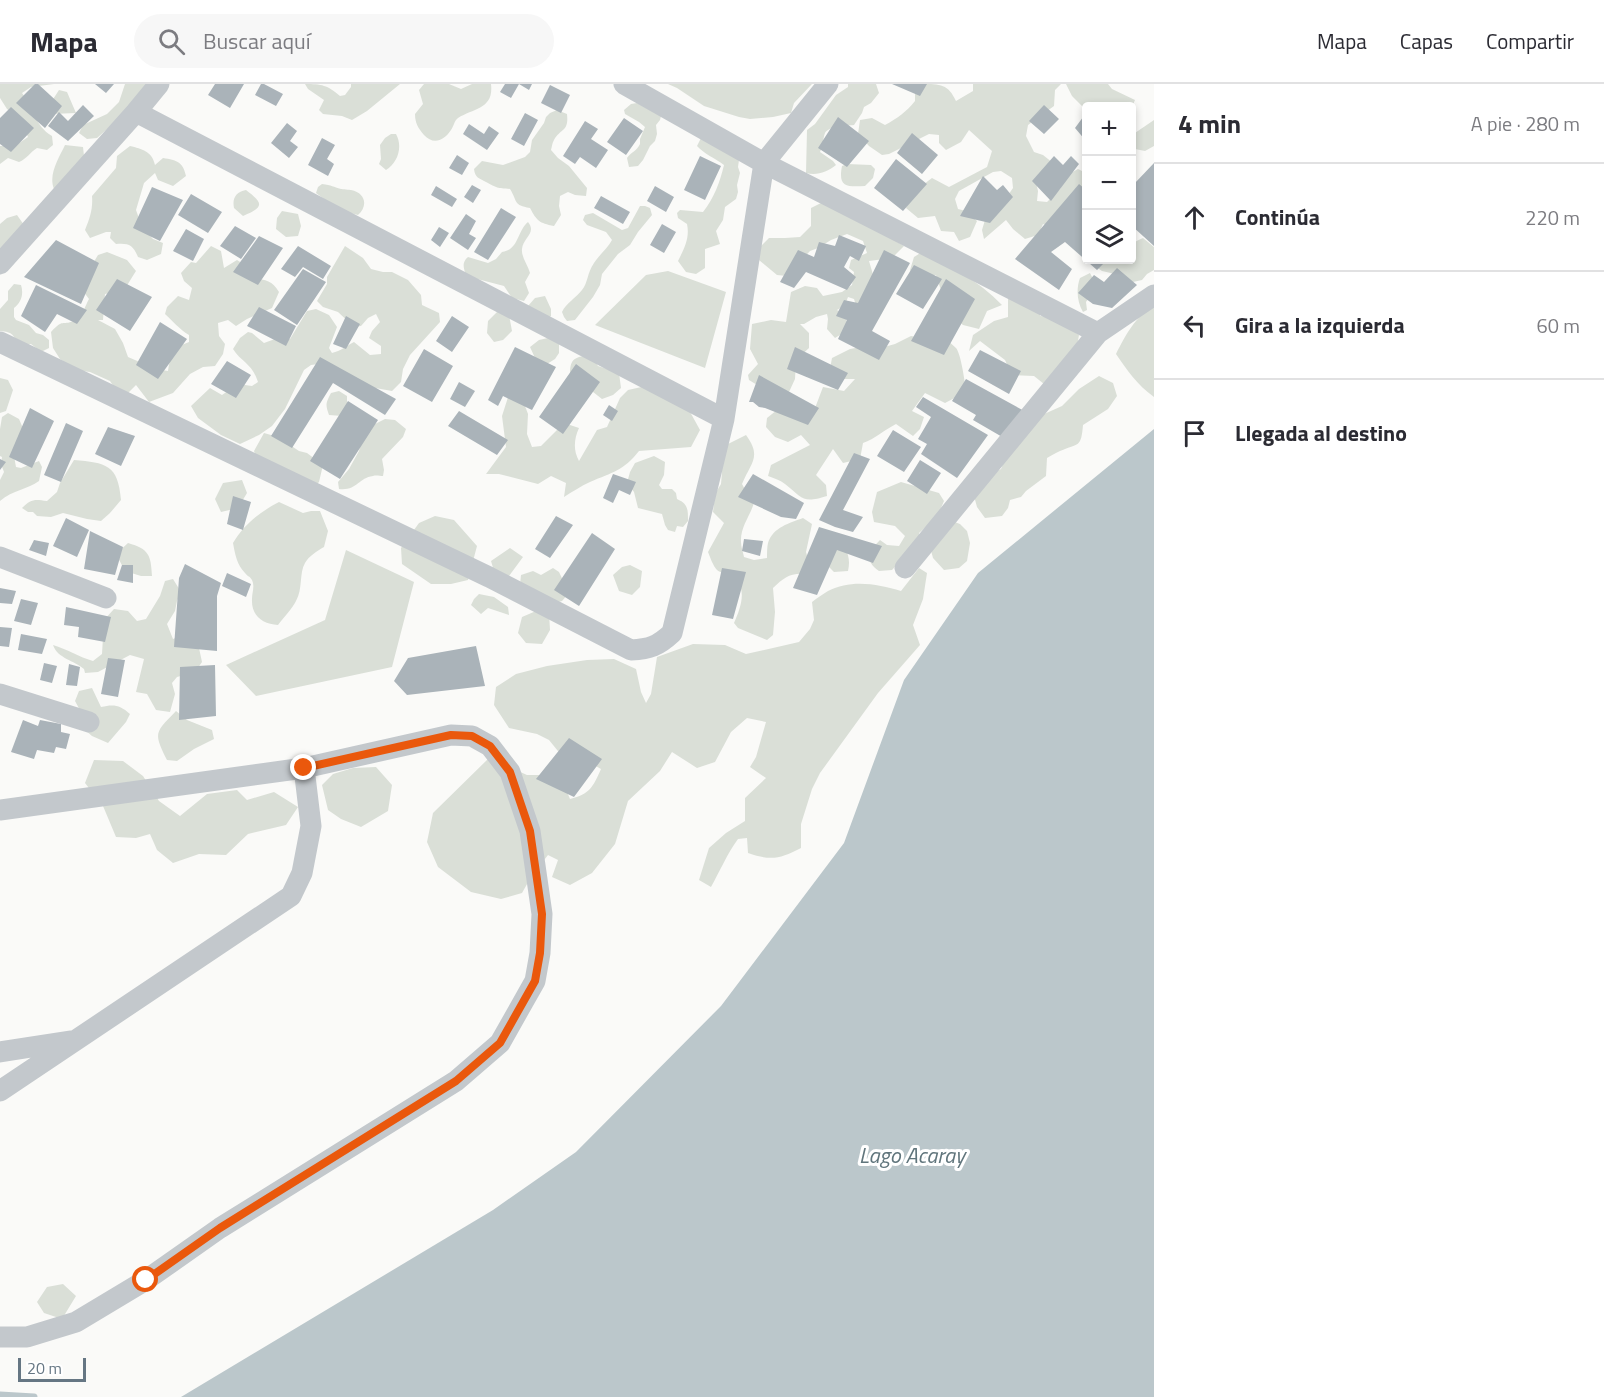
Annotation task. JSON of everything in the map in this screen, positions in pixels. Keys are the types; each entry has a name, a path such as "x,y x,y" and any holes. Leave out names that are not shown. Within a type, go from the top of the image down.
{"street":[{"path":"0,264 159,84"},
{"path":"624,84 764,163 1098,333"},
{"path":"0,342 489,577 631,650 646,649 661,643 672,633 724,419 764,163 828,84"},
{"path":"136,112 724,419"},
{"path":"906,568 1098,333 1154,295"},
{"path":"0,557 106,598"},
{"path":"0,694 89,722"},
{"path":"0,810 304,768 451,735 472,736 490,746 510,772 530,831 542,914 540,953 535,981 500,1043 456,1081 220,1228 146,1280 76,1322 27,1337 0,1337"},
{"path":"0,1091 291,896 302,873 311,826 304,768"},
{"path":"0,1052 76,1040"}],"shaded area":[{"path":"0,84 54,84 31,87 22,93 38,122 52,136 53,145 47,150 37,148 19,162 8,158 0,164 0,146 15,146 28,137 19,118 7,109 0,98"},
{"path":"125,84 147,84 123,115 97,138 87,139 79,133 83,125 107,114 119,102"},
{"path":"305,84 324,86 340,96 345,95 351,84 400,84 352,120 342,116 323,114 319,110 324,100 308,89"},
{"path":"424,84 449,84 461,89 472,84 491,84 491,92 482,107 458,118 445,137 435,141 424,135 416,120 415,114 423,104 419,90"},
{"path":"668,84 812,84 794,103 791,113 750,119 704,106"},
{"path":"848,84 876,84 879,93 871,103 864,107 854,125 834,127 825,133 820,152 836,165 822,173 806,173 807,130 815,124 836,95 848,87"},
{"path":"921,84 943,86 950,91 956,101 973,91 973,84 1061,84 1055,90 1054,106 1028,125 1026,136 1034,152 1043,155 1053,163 1050,172 1035,178 1038,191 1037,201 1047,202 1060,189 1069,174 1078,169 1082,171 1082,196 1054,229 1043,224 1038,235 1025,239 1006,220 984,239 982,230 985,220 1013,188 1012,178 1001,171 993,172 959,191 955,199 958,209 966,211 977,221 970,237 959,241 954,232 941,231 935,216 918,218 906,208 916,192 932,178 949,187 987,167 992,151 969,130 961,142 946,150 939,143 939,135 929,134 889,154 882,155 869,146 858,134 860,120 872,118 885,125 890,122 905,112 915,101 915,87"},
{"path":"1066,84 1108,84 1112,89 1135,100 1134,102 1082,102 1082,106 1072,96"},
{"path":"59,90 67,92 76,113 52,114 48,107"},
{"path":"637,103 661,116 656,125 655,141 638,166 629,167 627,158 639,146 645,127 625,114 624,110 631,104"},
{"path":"557,110 567,114 567,124 554,140 551,150 569,166 587,188 586,196 568,192 560,196 561,215 554,226 537,219 530,208 518,204 510,189 495,187 478,177 474,169 482,161 503,165 525,157 530,152 532,140 546,117"},
{"path":"1154,120 1154,146 1145,151 1136,149 1136,132"},
{"path":"391,134 396,134 399,149 394,163 386,170 379,164 380,145"},
{"path":"701,138 739,160 740,173 736,199 725,207 723,220 716,231 720,244 705,249 705,268 696,274 686,272 678,261 686,243 688,229 687,224 678,218 677,213 680,210 703,212 716,190 724,165 697,146"},
{"path":"65,145 83,147 84,156 54,189 53,172"},
{"path":"130,146 149,154 155,165 163,158 176,161 183,168 186,176 173,186 158,180 155,173 144,183 136,210 142,227 153,239 163,243 161,254 147,260 138,257 130,246 116,244 110,238 111,232 90,238 85,230 91,213 92,196 116,168 117,156"},
{"path":"847,164 871,165 875,169 873,178 865,186 848,186 841,178 842,166"},
{"path":"322,184 360,194 364,204 358,215 339,210 316,193"},
{"path":"246,190 256,198 259,205 255,210 243,216 234,208 234,201 237,194"},
{"path":"827,200 904,246 892,258 869,261 874,278 857,309 854,299 848,297 845,305 837,310 846,316 848,330 835,338 827,329 827,314 800,324 809,333 809,348 796,360 795,379 789,392 762,388 749,380 748,375 758,364 750,349 752,324 771,320 786,322 791,292 805,286 817,288 823,296 842,292 852,285 854,272 849,268 851,260 867,253 863,241 847,234 810,251 787,276 777,275 759,260 759,248 769,238 800,237 811,226 811,208"},
{"path":"640,206 650,208 652,215 630,245 618,254 602,274 600,285 593,297 575,320 567,321 562,312 580,293 596,260 612,240 606,232 587,225 583,220 585,215 593,213 622,230 628,228"},
{"path":"282,211 298,214 301,226 298,236 286,237 276,229 277,218"},
{"path":"17,215 24,225 0,251 0,224 7,218"},
{"path":"528,222 531,229 522,249 530,273 525,282 529,293 524,301 512,298 504,286 466,276 464,264 468,257 488,263 496,259 502,252 512,248"},
{"path":"1143,238 1154,247 1154,270 1142,280 1124,284 1115,274 1102,271 1095,266 1095,264 1136,264 1136,242"},
{"path":"211,246 221,251 224,268 237,260 248,267 252,278 271,283 279,292 272,308 236,326 228,320 218,323 219,336 225,344 223,354 215,366 203,367 190,374 173,393 149,402 136,385 127,394 116,390 110,381 90,372 75,370 60,359 53,348 51,332 61,324 74,321 81,315 89,299 83,291 89,270 98,255 107,252 127,260 136,271 125,288 105,294 103,320 98,320 115,329 128,357 156,369 168,371 173,352 189,342 189,335 165,314 167,307 178,296 189,300 192,288 184,281 181,273 191,262 196,263"},
{"path":"345,246 363,258 371,269 392,272 408,280 421,295 422,305 439,313 440,322 410,355 403,369 401,382 392,391 364,386 326,363 311,365 304,370 285,409 272,426 240,444 221,435 198,418 191,406 210,388 222,395 238,384 252,386 258,382 250,367 233,349 240,338 248,332 264,343 275,339 290,339 307,311 316,309 329,315 337,327 329,348 332,353 354,342 370,355 381,354 381,346 369,338 380,322 376,314 368,318 361,326 354,327 338,312 323,307 317,301 327,284 327,277"},
{"path":"922,252 974,281 1002,305 987,311 979,329 963,325 948,312 936,275 916,279 910,270 914,257"},
{"path":"668,271 726,292 705,368 595,325 646,275"},
{"path":"1090,273 1094,288 1086,302 1087,310 1083,312 1078,300 1078,287 1080,278"},
{"path":"14,284 21,285 22,295 14,308 14,317 49,340 49,348 41,352 31,344 18,346 12,335 0,331 0,309 8,300 8,291"},
{"path":"545,296 551,309 551,316 544,321 528,306 535,298"},
{"path":"1008,296 1040,312 1040,316 1053,317 1079,335 1076,352 1044,384 1034,376 1012,375 1005,360 980,341 969,351 973,335 994,321 1008,317"},
{"path":"1154,306 1154,397 1137,382 1116,354 1136,320"},
{"path":"498,311 509,315 512,331 503,340 494,342 487,333 488,321"},
{"path":"940,334 958,351 966,392 945,403 925,393 912,411 924,417 920,429 913,436 896,424 863,443 860,459 843,463 833,449 816,475 826,485 827,496 803,498 783,483 768,476 771,465 810,445 801,435 788,442 775,437 766,427 767,418 777,410 812,416 823,387 844,391 855,379 838,379 829,374 832,358 850,349 867,346 877,349 911,336 921,338"},
{"path":"548,338 559,344 559,353 547,364 535,358 530,347 539,340"},
{"path":"591,355 598,366 619,373 621,388 613,395 602,399 570,374 574,359"},
{"path":"1099,376 1113,383 1117,396 1108,409 1083,425 1078,444 1047,458 1046,476 1021,497 1010,500 1002,516 985,518 977,507 974,496 991,474 1001,469 1010,447 1033,419 1062,406 1079,389"},
{"path":"0,378 8,380 13,390 6,411 0,413"},
{"path":"646,386 689,410 700,430 691,447 639,451 623,467 564,497 566,483 551,476 538,484 499,474 486,474 506,447 502,416 510,391 522,398 528,414 527,434 532,447 541,446 564,423 579,428 575,444 579,461 597,430 607,427 620,398 628,390"},
{"path":"339,391 347,396 347,410 342,416 329,415 328,399 331,393"},
{"path":"8,413 19,419 25,433 14,456 16,467 21,468 39,461 42,467 39,481 0,501 0,480 4,472 0,456 0,429 2,417"},
{"path":"385,419 395,420 406,429 403,437 382,459 383,476 368,477 350,488 339,489 338,482 349,469 359,451 362,437 369,427"},
{"path":"264,433 278,437 323,465 319,482 314,487 261,474 254,451"},
{"path":"746,435 754,454 742,484 748,495 755,499 741,536 744,557 754,560 767,558 768,543 778,529 803,518 812,524 806,552 810,566 805,574 787,577 773,588 775,612 773,635 767,640 738,628 734,623 741,604 740,585 730,575 717,570 708,552 724,523 713,512 715,494 721,484 722,472 719,457 728,444"},
{"path":"654,456 665,462 664,475 659,485 662,489 672,489 687,510 688,521 683,527 677,526 675,532 668,530 662,514 638,508 634,492 627,483 635,463"},
{"path":"74,460 102,464 113,472 117,479 121,500 110,513 101,521 63,513 51,517 37,516 22,508 33,500 47,501 57,492"},
{"path":"242,480 247,493 238,508 221,512 215,499 223,483"},
{"path":"901,482 939,493 944,501 937,517 919,533 921,539 892,570 879,571 871,563 870,552 880,540 887,545 899,546 905,536 895,526 874,522 872,512 877,492"},
{"path":"279,502 303,513 320,511 328,531 324,547 305,563 298,596 278,625 263,621 256,614 252,605 253,583 238,563 233,543 253,519"},
{"path":"435,516 454,520 477,546 468,580 451,584 431,584 402,564 401,548 419,523"},
{"path":"952,521 960,524 967,531 970,543 967,561 959,568 944,570 933,558 927,536"},
{"path":"128,543 148,554 152,576 141,576 125,571 116,554"},
{"path":"845,547 849,559 848,571 834,572 825,563 827,548"},
{"path":"510,548 523,557 509,576 494,571 491,561"},
{"path":"346,550 414,582 392,667 256,696 226,665 325,620"},
{"path":"630,565 642,571 640,587 632,595 619,591 613,575 622,567"},
{"path":"553,568 559,572 569,593 562,601 555,603 549,613 550,630 542,644 526,643 518,633 522,617 536,611 520,585 521,575 533,571 541,575"},
{"path":"919,568 927,573 923,599 913,625 920,645 878,693 820,773 812,789 801,824 801,848 781,857 769,858 748,853 747,838 738,839 711,887 699,880 709,848 726,833 745,821 745,798 766,778 750,767 756,757 766,722 747,718 731,732 715,762 697,768 672,752 660,771 628,801 615,844 592,873 570,885 552,877 558,860 548,855 522,893 501,899 471,892 438,867 427,842 433,813 489,758 527,775 551,775 565,787 570,799 590,789 601,769 587,761 562,756 549,740 537,734 509,728 494,705 496,687 516,674 547,666 587,660 614,659 636,669 646,703 651,694 657,657 693,644 725,645 746,654 799,642 814,620 812,602 826,592 837,587 855,584 883,586 901,591"},
{"path":"173,579 181,592 175,611 167,624 173,639 187,633 199,648 202,662 195,672 177,677 172,683 175,694 170,712 156,710 147,694 136,692 144,659 130,655 98,672 85,673 84,669 55,650 53,645 93,661 102,654 104,620 114,609 128,611 137,621 146,619 160,596 165,581"},
{"path":"479,594 494,597 508,607 509,615 488,608 481,614 471,605"},
{"path":"92,688 101,707 117,706 130,714 108,743 85,730 81,712 75,701 79,691"},
{"path":"176,711 187,720 212,730 214,739 177,761 167,760 158,738 160,729"},
{"path":"94,760 123,761 143,776 159,801 180,816 207,794 237,790 247,800 274,792 298,807 286,825 248,834 226,855 199,854 173,863 157,850 150,834 136,838 116,837 103,806 85,783"},
{"path":"376,767 392,785 388,811 361,827 341,819 328,810 322,785 333,774 353,768"},
{"path":"63,1284 76,1296 62,1319 44,1313 37,1302 47,1287"}],"water":[{"name":"Lago Acaray","path":"1154,429 1154,1397 181,1397 493,1210 576,1152 721,1006 844,843 904,680 978,573"}],"building":[{"path":"35,84 38,84 62,106 45,128 16,103"},
{"path":"95,84 114,84 106,93"},
{"path":"215,84 244,84 230,108 208,95"},
{"path":"261,84 283,94 276,106 255,95"},
{"path":"505,84 519,84 511,98 500,92"},
{"path":"519,84 532,84 529,90"},
{"path":"892,84 927,84 920,96"},
{"path":"550,85 570,95 561,113 541,103"},
{"path":"83,105 94,116 68,141 48,126 59,112 68,121"},
{"path":"1044,105 1059,119 1044,134 1029,121"},
{"path":"11,107 34,128 11,152 0,144 0,118"},
{"path":"525,113 538,120 524,146 511,139"},
{"path":"838,117 869,141 847,167 818,148"},
{"path":"624,118 643,131 626,155 607,142"},
{"path":"1082,118 1082,136 1075,128"},
{"path":"585,121 598,129 591,139 608,150 596,168 580,157 575,164 563,156"},
{"path":"287,123 297,131 290,141 298,147 289,158 271,143"},
{"path":"469,124 484,134 489,126 499,133 487,150 463,134"},
{"path":"912,133 938,155 922,174 897,153"},
{"path":"322,138 335,145 327,159 334,164 328,176 308,165"},
{"path":"457,155 469,163 462,175 449,168"},
{"path":"700,156 721,166 705,200 684,190"},
{"path":"1054,156 1063,165 1071,156 1079,164 1051,201 1032,181"},
{"path":"896,159 927,184 903,211 874,188"},
{"path":"1154,163 1154,246 1136,230 1136,182"},
{"path":"983,176 997,190 1003,185 1013,197 990,223 960,216"},
{"path":"1079,184 1082,187 1082,257 1065,242 1051,252 1072,269 1059,290 1015,259"},
{"path":"472,185 481,190 473,203 464,197"},
{"path":"436,186 457,199 452,207 431,195"},
{"path":"655,186 674,197 666,212 647,201"},
{"path":"152,187 183,200 160,241 133,228"},
{"path":"191,194 222,212 208,233 178,215"},
{"path":"601,196 630,212 623,224 594,208"},
{"path":"501,208 516,217 488,260 474,252"},
{"path":"466,214 476,221 469,234 476,238 468,250 450,238"},
{"path":"662,224 676,232 664,253 650,245"},
{"path":"235,226 256,238 241,259 220,246"},
{"path":"439,227 449,233 440,247 431,240"},
{"path":"186,229 204,239 193,261 173,251"},
{"path":"839,235 866,246 859,261 850,256 844,267 856,277 847,290 806,272 794,288 780,282 798,250 814,257 819,242 835,246"},
{"path":"259,236 283,248 258,285 233,272"},
{"path":"56,240 99,263 81,304 24,277"},
{"path":"298,246 331,266 323,279 303,267 295,277 281,269"},
{"path":"884,250 910,263 872,331 890,341 879,360 838,339 847,320 836,316 844,300 858,303"},
{"path":"1090,264 1103,264 1097,270"},
{"path":"914,265 942,279 923,309 896,294"},
{"path":"1117,268 1137,285 1112,308 1093,304 1078,293 1094,275 1104,282"},
{"path":"303,269 326,282 297,325 274,310"},
{"path":"117,279 152,297 130,331 96,310"},
{"path":"946,279 975,299 944,355 911,341"},
{"path":"36,285 87,310 77,324 57,314 45,332 21,316"},
{"path":"259,307 296,326 286,346 247,326"},
{"path":"346,316 360,324 346,349 333,344"},
{"path":"452,316 469,327 452,352 436,341"},
{"path":"160,322 187,339 158,379 136,365"},
{"path":"515,347 556,367 532,410 503,396 498,406 488,400"},
{"path":"795,347 848,373 838,390 787,369"},
{"path":"424,349 453,366 432,402 403,386"},
{"path":"980,350 1021,371 1009,394 968,371"},
{"path":"320,357 396,399 385,415 333,383 292,448 271,436"},
{"path":"227,361 251,375 236,398 211,384"},
{"path":"576,364 600,382 563,434 539,417"},
{"path":"759,375 819,408 808,425 749,402"},
{"path":"966,379 1026,412 1004,438 973,420 976,415 952,401"},
{"path":"459,382 475,391 465,407 450,399"},
{"path":"923,397 988,435 957,478 921,454 927,444 918,439 931,417 916,407"},
{"path":"348,401 378,420 340,479 310,461"},
{"path":"609,405 618,411 612,421 603,415"},
{"path":"30,408 54,421 32,468 9,457"},
{"path":"459,411 508,440 497,455 448,426"},
{"path":"66,423 83,431 61,482 44,475"},
{"path":"108,427 135,436 121,466 95,454"},
{"path":"893,430 921,447 904,472 877,456"},
{"path":"854,453 870,459 843,510 863,517 853,532 819,520"},
{"path":"0,459 6,462 0,470"},
{"path":"920,460 941,473 927,494 907,481"},
{"path":"613,474 636,482 630,495 619,490 613,503 603,498"},
{"path":"753,474 804,503 796,519 781,517 738,497"},
{"path":"233,496 251,502 243,530 227,524"},
{"path":"556,516 573,525 550,558 535,549"},
{"path":"66,518 89,530 77,557 53,546"},
{"path":"819,527 882,546 873,563 837,550 817,595 793,588"},
{"path":"90,531 123,547 115,575 84,569"},
{"path":"592,533 615,549 579,606 554,590"},
{"path":"744,539 763,541 760,556 742,551"},
{"path":"34,540 49,543 46,556 29,550"},
{"path":"185,564 221,583 217,596 217,651 174,647 179,578"},
{"path":"122,565 133,565 133,583 117,580"},
{"path":"722,568 746,572 733,619 712,615"},
{"path":"227,573 251,584 246,597 222,586"},
{"path":"0,588 16,591 12,604 0,603"},
{"path":"21,599 38,603 31,625 14,621"},
{"path":"66,607 111,617 105,642 78,637 79,627 64,625"},
{"path":"0,627 12,628 9,647 0,646"},
{"path":"21,634 47,639 42,654 18,650"},
{"path":"476,646 485,686 407,695 394,681 408,658"},
{"path":"108,658 125,660 118,697 101,694"},
{"path":"44,663 57,666 52,683 40,680"},
{"path":"69,664 80,667 77,686 66,685"},
{"path":"215,665 216,716 179,720 180,667"},
{"path":"23,720 38,726 40,720 61,724 61,732 70,734 66,749 56,747 54,753 37,750 34,759 11,752"},
{"path":"569,738 602,759 574,797 536,779"}],"waterway":[{"path":"0,1395 34,1397"}],"route":[{"path":"146,1280 220,1228 456,1081 500,1043 535,981 540,953 542,914 530,831 510,772 490,746 472,736 451,735 304,768"}]}
